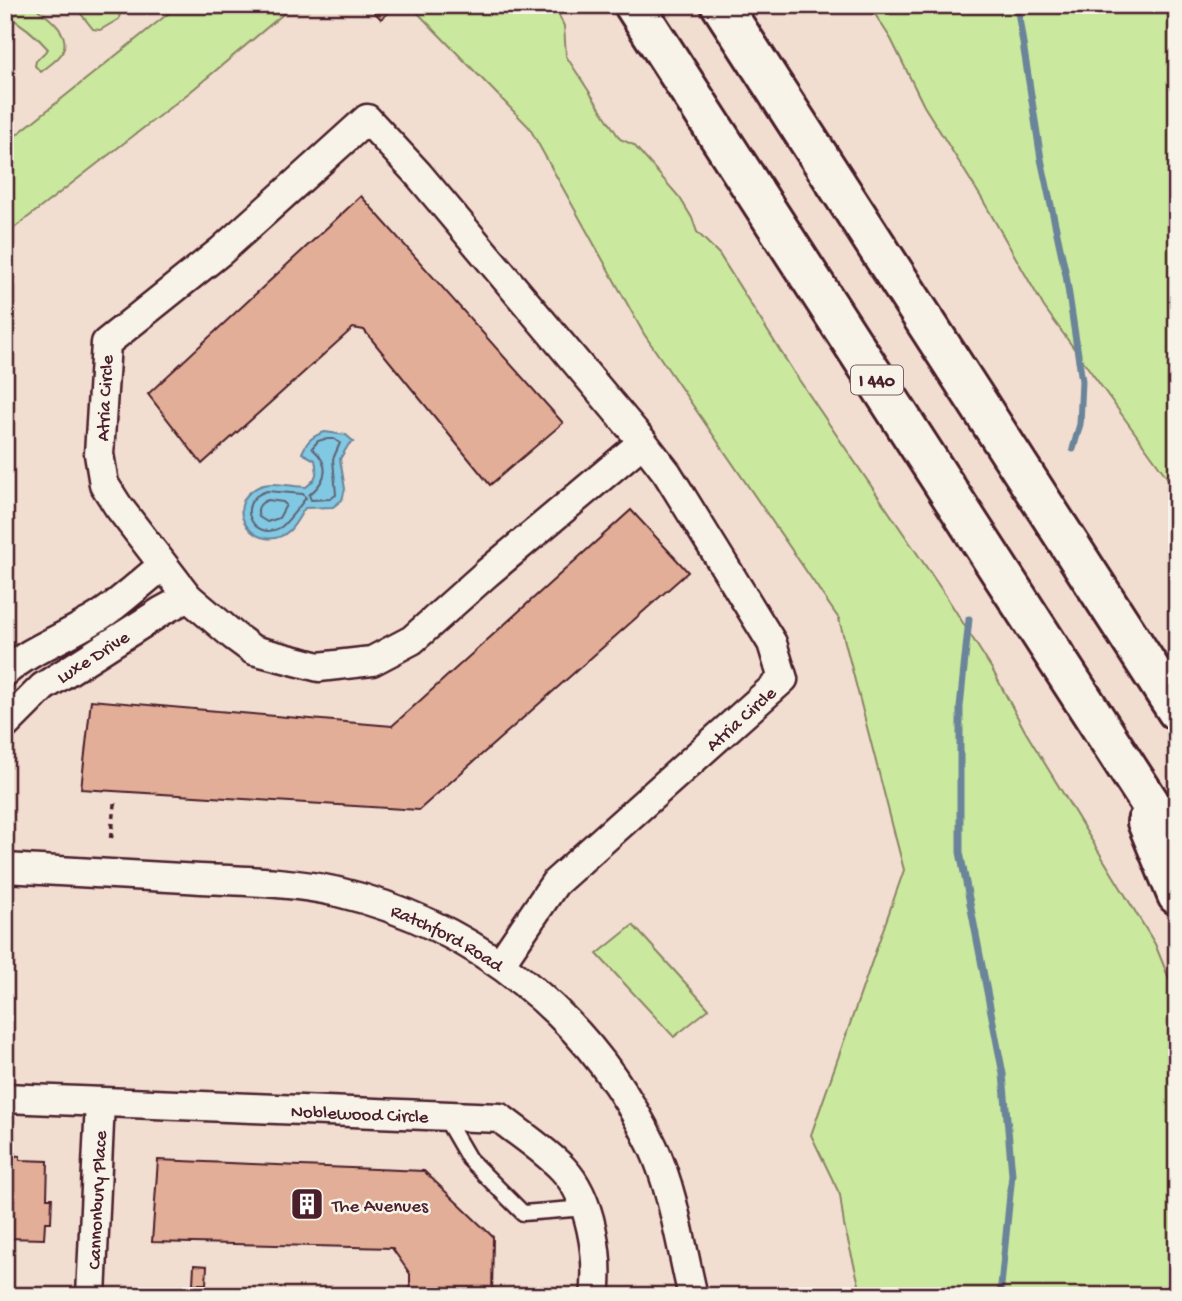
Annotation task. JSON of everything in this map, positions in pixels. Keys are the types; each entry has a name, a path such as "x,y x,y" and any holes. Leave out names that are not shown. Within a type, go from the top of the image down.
{"highway":[{"name":"I 440","path":"634,5 1177,845"},
{"path":"722,5 1177,711"},
{"path":"1119,755 1177,895"}],"street":[{"name":"Atria Circle","path":"500,964 555,883 783,679 772,643 667,473 643,442 418,174 367,119 221,251 106,343 99,454 104,484 162,566 188,597 253,650 319,667 372,662 412,640 643,442"},
{"name":"Luxe Drive","path":"5,672 53,640 85,625 162,566"},
{"name":"Luxe Drive","path":"5,725 43,687 150,618 188,597"},
{"name":"Ratchford Road","path":"5,868 282,883 337,892 382,904 440,928 500,964 526,982 567,1022 604,1067 630,1107 653,1148 669,1193 693,1296"},
{"name":"Noblewood Circle","path":"5,1098 500,1118 564,1170 586,1208 598,1272 595,1296"},
{"name":"Cannonbury Place","path":"91,1296 100,1102"}],"lane":[{"path":"443,1114 469,1159 523,1213 586,1208"}],"path":[{"path":"111,838 115,800"}],"green space":[{"path":"5,5 32,5 61,31 64,38 62,53 41,72 35,66 36,61 48,49 28,30 5,15"},
{"path":"74,5 115,5 120,12 119,19 100,30 93,29"},
{"path":"179,5 294,5 190,92 5,235 5,144"},
{"path":"410,5 554,5 564,26 566,56 620,139 634,145 680,198 697,232 719,254 793,371 946,596 992,669 1025,731 1155,944 1177,998 1177,1296 862,1296 844,1225 840,1195 811,1135 904,870 839,619 644,334 529,127"},
{"path":"869,5 1177,5 1177,491 1044,307 981,197 924,106 891,39"},
{"path":"633,925 709,1009 674,1037 597,954"}],"water":[{"path":"325,432 346,435 354,442 349,444 340,459 345,489 342,500 333,507 305,508 290,530 278,537 266,538 256,534 247,527 242,517 242,506 247,496 263,485 306,487 310,484 316,475 315,460 302,453 310,440"}],"building":[{"path":"368,5 397,5 381,19"},
{"path":"361,196 563,423 490,485 364,330 353,328 202,464 148,394"},
{"path":"631,510 688,572 419,810 81,789 91,700 392,726"},
{"path":"5,1155 20,1156 20,1160 48,1161 47,1198 52,1198 51,1222 45,1222 44,1239 5,1238"},
{"name":"The Avenues","path":"158,1160 424,1171 493,1237 492,1296 410,1296 410,1274 392,1248 152,1242"},
{"path":"194,1265 207,1266 206,1284 193,1284"}],"waterway":[{"path":"1017,5 1041,159 1066,275 1082,381 1080,424 1073,449"},
{"path":"969,619 960,707 960,852 1003,1074 1012,1174 1000,1296"}],"place":[{"name":"The Avenues","path":"307,1204"}]}
